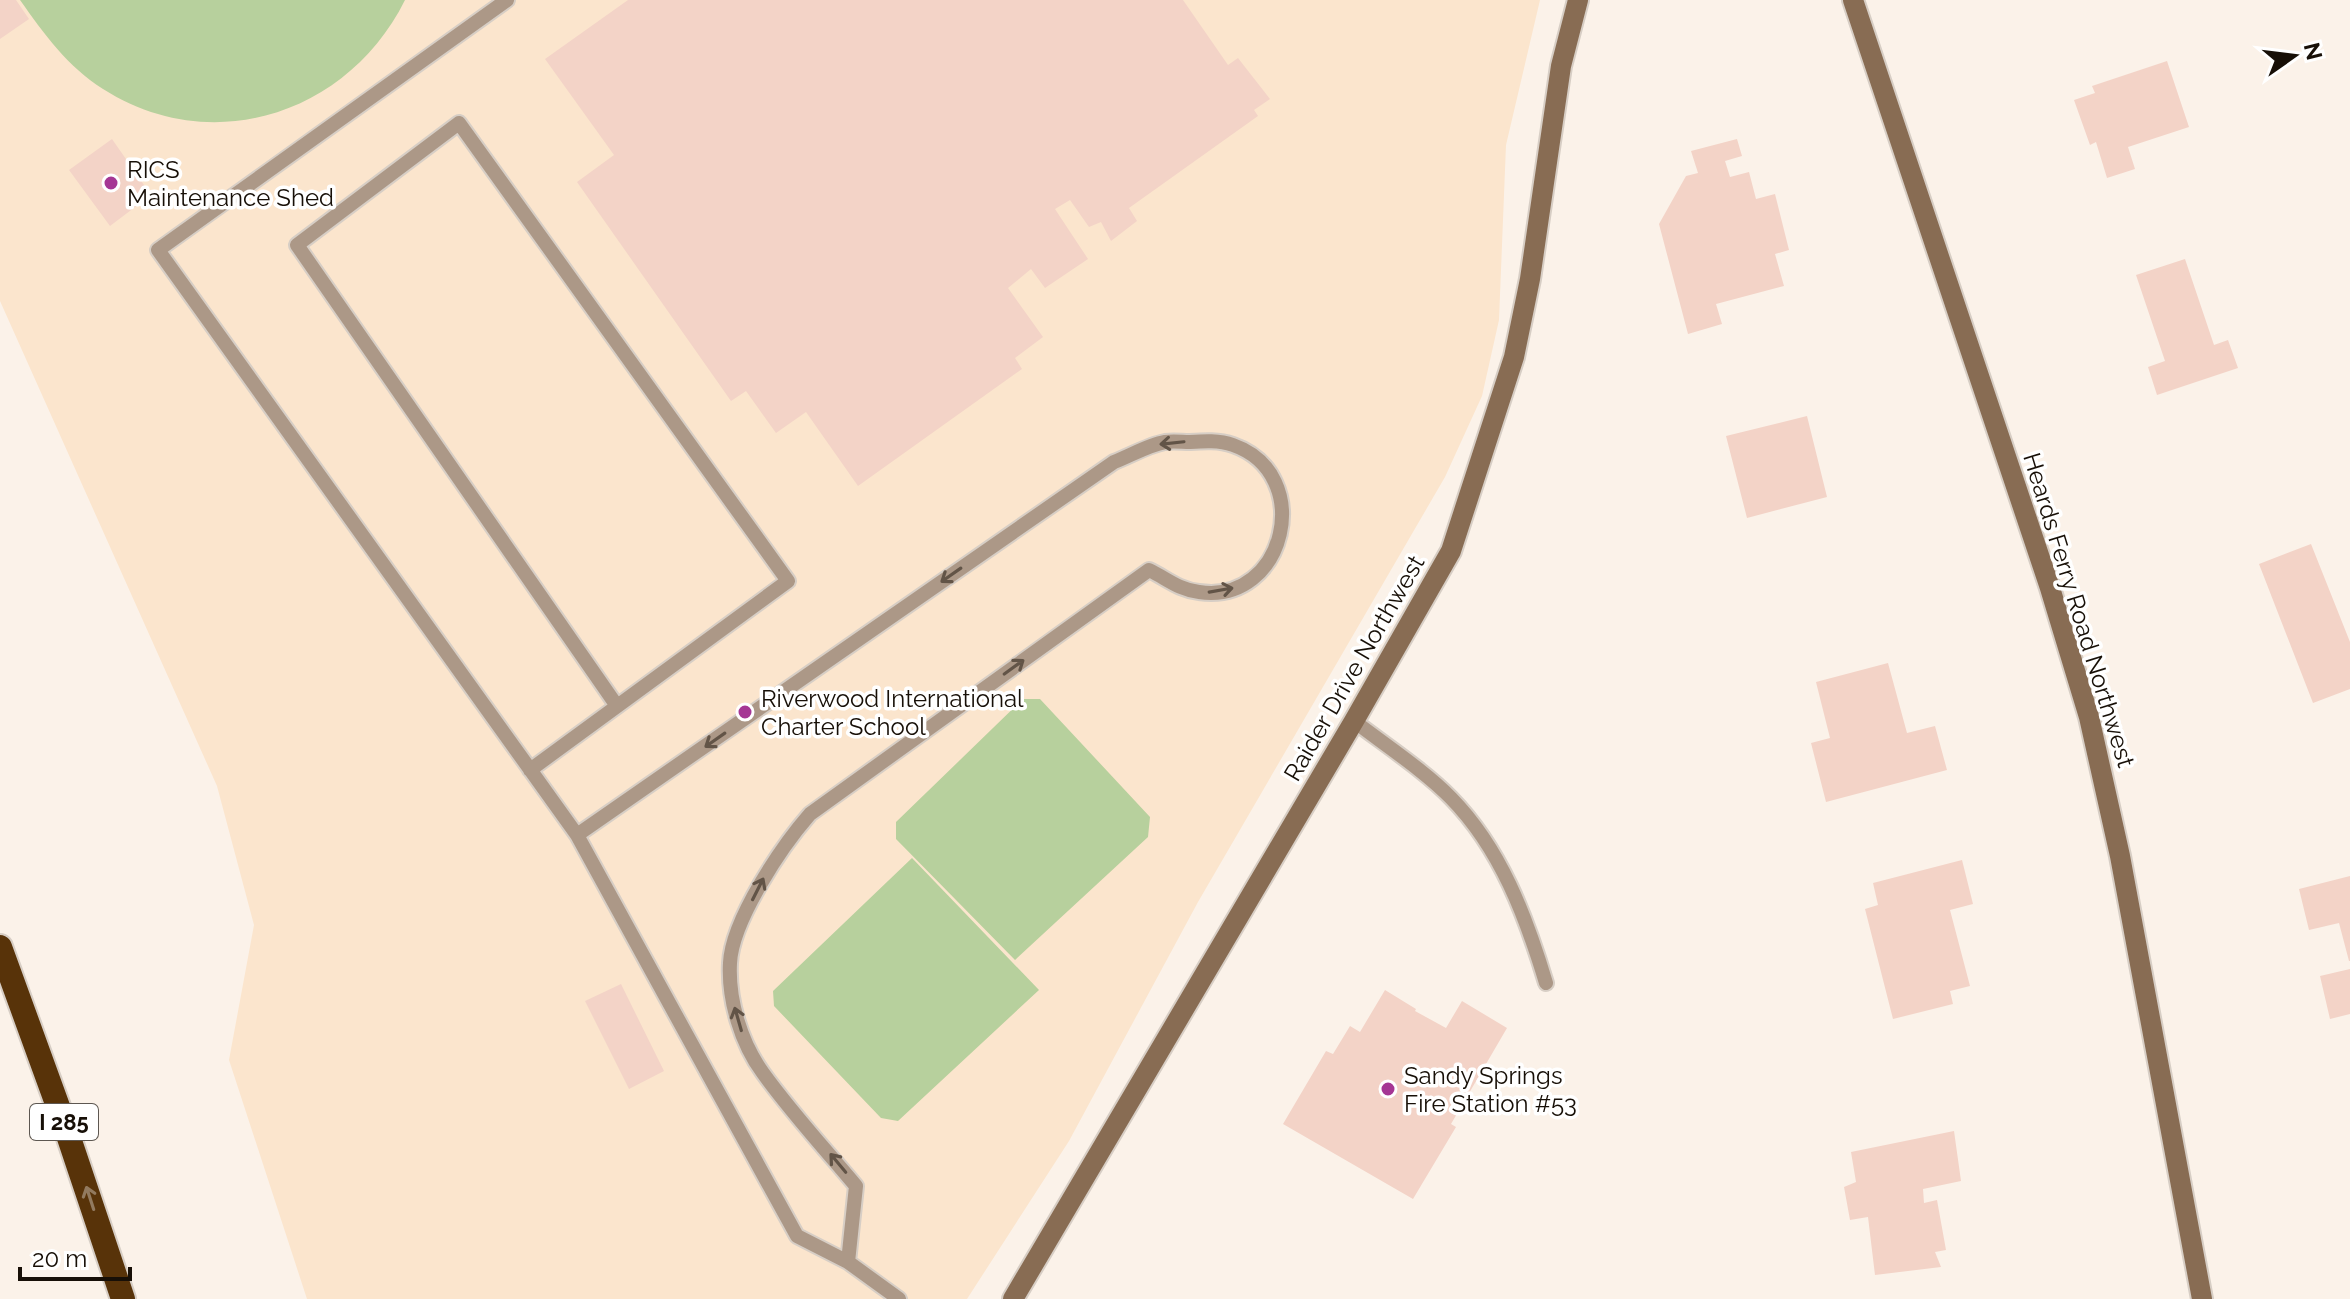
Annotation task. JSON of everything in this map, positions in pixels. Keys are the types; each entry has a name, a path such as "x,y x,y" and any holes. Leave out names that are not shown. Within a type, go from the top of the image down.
{"highway":[{"name":"I 285","path":"0,947 123,1299"}],"street":[{"name":"Raider Drive Northwest","path":"1013,1299 1451,551 1514,357 1530,279 1561,66 1578,0"},
{"name":"Heards Ferry Road Northwest","path":"1853,0 2046,573 2089,717 2120,856 2202,1299"}],"lane":[{"path":"507,0 158,250 577,835 797,1236 848,1262 899,1299"},
{"path":"530,770 788,581 459,123 297,245 617,706"},
{"path":"577,835 1114,462 1164,442 1213,441 1233,445 1250,454 1265,468 1276,485 1282,503 1283,524 1279,543 1257,575 1240,586 1221,592 1202,593 1182,589 1149,570 810,814 773,861 748,909 730,962 736,1020 761,1071 856,1186 848,1262"},
{"path":"1354,721 1451,797 1479,833 1525,915 1546,983"}],"shaded area":[{"name":"Riverwood International Charter School","path":"0,0 1540,0 1506,145 1499,320 1482,396 1445,477 1198,902 1069,1141 967,1299 307,1299 229,1060 254,925 217,786 0,301"}],"green space":[{"path":"20,0 405,0 380,39 350,71 314,96 274,113 232,121 189,121 145,110 90,80 68,60"},
{"path":"1023,699 1040,699 1150,817 1148,837 1015,960 896,839 896,822"},
{"path":"912,858 1039,990 898,1121 881,1118 774,1006 773,991"}],"building":[{"path":"0,0 16,0 29,19 0,39"},
{"path":"628,0 1183,0 1228,65 1238,58 1270,99 1254,110 1258,116 1129,208 1137,221 1111,241 1101,222 1089,227 1070,200 1055,209 1088,259 1045,288 1031,269 1008,288 1043,337 1015,358 1022,369 858,486 806,412 776,433 746,391 731,401 577,182 614,155 545,59"},
{"path":"2167,61 2189,127 2128,147 2135,169 2107,178 2096,142 2090,145 2074,100 2095,93 2092,86"},
{"name":"RICS Maintenance Shed","path":"112,139 151,195 110,226 69,170"},
{"path":"1737,139 1742,156 1725,161 1730,177 1749,172 1756,199 1775,194 1789,250 1775,254 1784,286 1716,304 1722,324 1688,334 1659,224 1686,176 1698,173 1691,151"},
{"path":"2185,259 2214,345 2228,340 2238,368 2157,395 2148,367 2165,361 2136,275"},
{"path":"1807,416 1827,497 1747,518 1726,436"},
{"path":"2311,544 2350,642 2350,689 2313,703 2259,564"},
{"path":"1888,663 1907,733 1935,726 1947,770 1826,802 1811,743 1830,738 1816,682"},
{"path":"1962,860 1973,904 1950,910 1970,986 1950,991 1953,1004 1893,1019 1865,909 1878,905 1873,883"},
{"path":"2350,876 2349,961 2339,923 2309,930 2299,889"},
{"path":"2350,969 2350,1014 2330,1019 2320,976"},
{"path":"621,984 664,1071 629,1089 585,1001"},
{"name":"Sandy Springs Fire Station #53","path":"1385,990 1446,1028 1462,1001 1507,1028 1451,1124 1456,1127 1413,1199 1283,1124 1326,1051 1333,1054 1350,1026 1360,1032"},
{"path":"1954,1131 1961,1181 1923,1189 1924,1203 1937,1200 1946,1250 1935,1252 1941,1267 1875,1275 1868,1217 1850,1220 1844,1187 1856,1182 1851,1152"}],"place":[{"name":"RICS Maintenance Shed","path":"111,183"},
{"name":"Riverwood International Charter School","path":"745,712"},
{"name":"Sandy Springs Fire Station #53","path":"1388,1089"}]}
